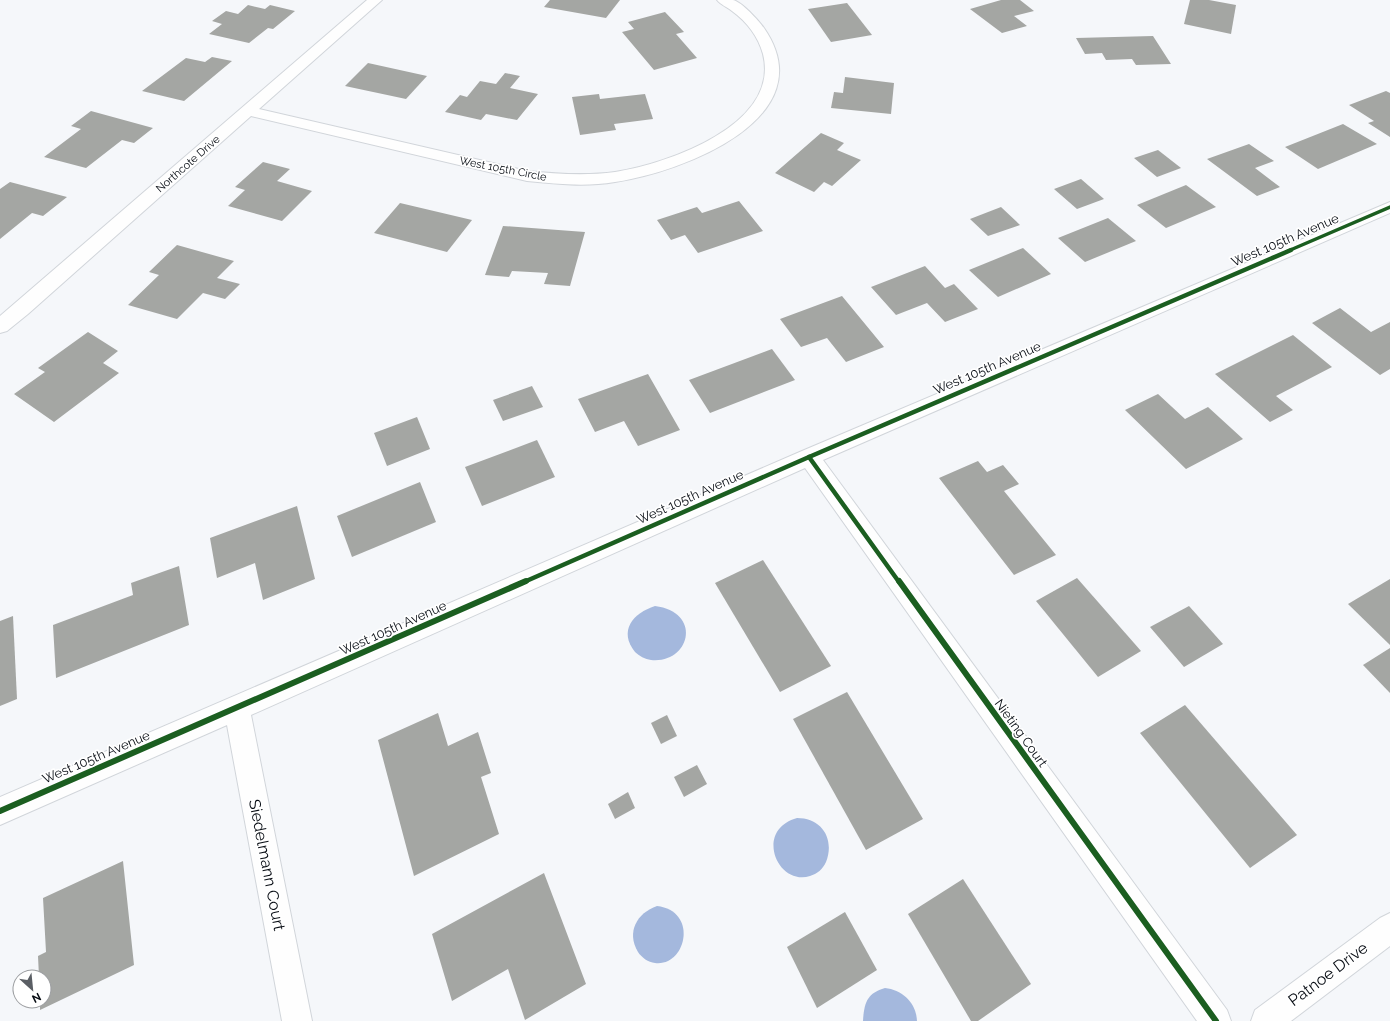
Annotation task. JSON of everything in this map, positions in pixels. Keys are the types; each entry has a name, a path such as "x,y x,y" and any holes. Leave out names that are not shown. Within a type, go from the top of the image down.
{"street":[{"name":"Northcote Drive","path":"0,326 21,310 375,0"},
{"name":"West 105th Circle","path":"248,111 527,176 593,180 636,174 681,161 716,145 741,126 753,114 766,94 772,71 767,44 750,19 724,0"},
{"name":"West 105th Avenue","path":"0,811 809,457 1390,207"},
{"name":"Nieting Court","path":"809,457 1216,1021"},
{"name":"Siedelmann Court","path":"237,708 297,1021"},
{"name":"Patnoe Drive","path":"1266,1021 1390,928"}],"water":[{"path":"655,606 670,610 680,618 685,627 686,637 682,646 675,654 664,659 651,660 638,655 635,652 630,644 628,630 630,624 640,613"},
{"path":"797,818 806,819 820,826 824,831 829,845 826,862 823,867 820,871 810,876 798,877 788,873 780,865 775,855 774,844 776,834 784,824"},
{"path":"657,906 670,910 679,918 683,927 683,938 680,948 674,956 666,962 655,963 643,958 638,952 633,937 633,931 639,918 650,909"},
{"path":"885,988 897,991 907,998 914,1008 917,1021 863,1021 864,1009 870,996"}],"building":[{"path":"550,0 620,0 606,18 544,7"},
{"path":"1001,0 1020,0 1034,11 1014,16 1027,26 1002,33 970,9"},
{"path":"1190,0 1209,0 1236,5 1231,34 1184,24"},
{"path":"847,3 872,35 831,42 808,9"},
{"path":"248,5 265,9 270,5 295,11 273,29 268,28 249,43 209,34 222,24 212,21 226,11 238,14"},
{"path":"665,12 684,32 676,34 697,58 654,70 622,32 634,29 628,22"},
{"path":"1153,36 1171,64 1136,65 1132,59 1106,60 1102,53 1085,54 1076,38"},
{"path":"212,57 232,61 184,101 142,91 186,58 205,62"},
{"path":"368,63 427,76 406,99 345,86"},
{"path":"505,73 520,76 510,88 538,94 517,120 486,114 481,120 445,112 460,95 467,97 480,81 496,84"},
{"path":"845,77 894,83 891,114 831,108 834,92 843,93"},
{"path":"1386,91 1390,93 1390,137 1368,123 1374,121 1349,105"},
{"path":"599,94 600,99 645,94 653,119 614,124 616,130 580,135 572,97"},
{"path":"91,111 153,128 134,143 122,140 86,168 44,157 81,129 71,126"},
{"path":"1343,124 1377,144 1318,169 1285,147"},
{"path":"821,133 844,143 837,150 861,160 832,186 824,182 814,192 775,173"},
{"path":"1249,144 1274,161 1255,168 1280,187 1257,196 1207,159"},
{"path":"1158,150 1181,168 1157,177 1134,158"},
{"path":"263,162 290,169 277,181 312,191 282,221 228,206 245,190 235,187"},
{"path":"1081,179 1104,199 1077,209 1054,189"},
{"path":"10,182 67,197 43,216 32,213 0,239 0,189"},
{"path":"1186,185 1216,207 1166,228 1137,205"},
{"path":"739,201 763,231 698,253 685,235 671,240 657,220 697,207 702,213"},
{"path":"400,203 472,220 447,252 374,233"},
{"path":"1001,207 1020,225 988,236 970,219"},
{"path":"1108,218 1136,241 1085,262 1058,238"},
{"path":"503,226 585,232 570,286 544,284 548,273 512,271 509,277 485,275"},
{"path":"177,245 234,261 217,278 240,284 225,299 203,293 177,319 128,305 159,275 149,272"},
{"path":"1023,248 1051,274 998,297 969,270"},
{"path":"925,266 945,288 954,284 978,309 945,322 927,303 896,315 871,287"},
{"path":"842,296 884,347 846,362 827,338 801,347 780,319"},
{"path":"1340,308 1371,332 1390,322 1390,369 1380,375 1312,323"},
{"path":"88,332 118,351 103,363 119,373 54,422 14,394 45,372 38,368"},
{"path":"1293,335 1332,367 1276,396 1293,410 1270,422 1215,374"},
{"path":"772,349 795,380 710,413 689,380"},
{"path":"648,374 680,430 638,446 624,421 595,432 578,399"},
{"path":"532,386 543,407 503,421 493,400"},
{"path":"1158,394 1185,419 1208,407 1243,439 1186,469 1125,410"},
{"path":"417,417 430,449 387,466 374,433"},
{"path":"537,440 555,477 482,506 465,467"},
{"path":"978,461 987,472 1003,465 1019,484 1004,491 1056,555 1014,575 939,478"},
{"path":"420,482 436,522 352,557 337,516"},
{"path":"297,506 315,579 263,600 255,563 217,578 210,538"},
{"path":"763,560 831,666 780,692 715,583"},
{"path":"179,566 189,625 56,678 53,625 133,595 131,583"},
{"path":"1077,578 1141,651 1098,677 1036,601"},
{"path":"1390,579 1390,645 1348,604"},
{"path":"1189,606 1223,644 1184,667 1150,627"},
{"path":"13,616 17,699 0,706 0,621"},
{"path":"1390,648 1390,693 1363,665"},
{"path":"847,692 923,819 866,850 793,719"},
{"path":"1185,705 1297,835 1250,868 1140,733"},
{"path":"438,713 448,746 478,732 491,773 481,777 499,834 414,876 378,740"},
{"path":"667,715 677,736 661,744 651,723"},
{"path":"697,765 707,784 684,797 674,777"},
{"path":"628,792 635,808 615,819 608,804"},
{"path":"123,861 134,965 52,1004 52,969 39,969 38,956 46,952 43,898"},
{"path":"544,873 586,984 525,1020 508,969 452,1001 432,934"},
{"path":"963,879 1031,984 978,1021 971,1021 908,914"},
{"path":"845,912 877,970 817,1008 787,947"}],"cycle path":[{"path":"0,811 809,457 1390,207"},
{"path":"809,457 1216,1021"}]}
